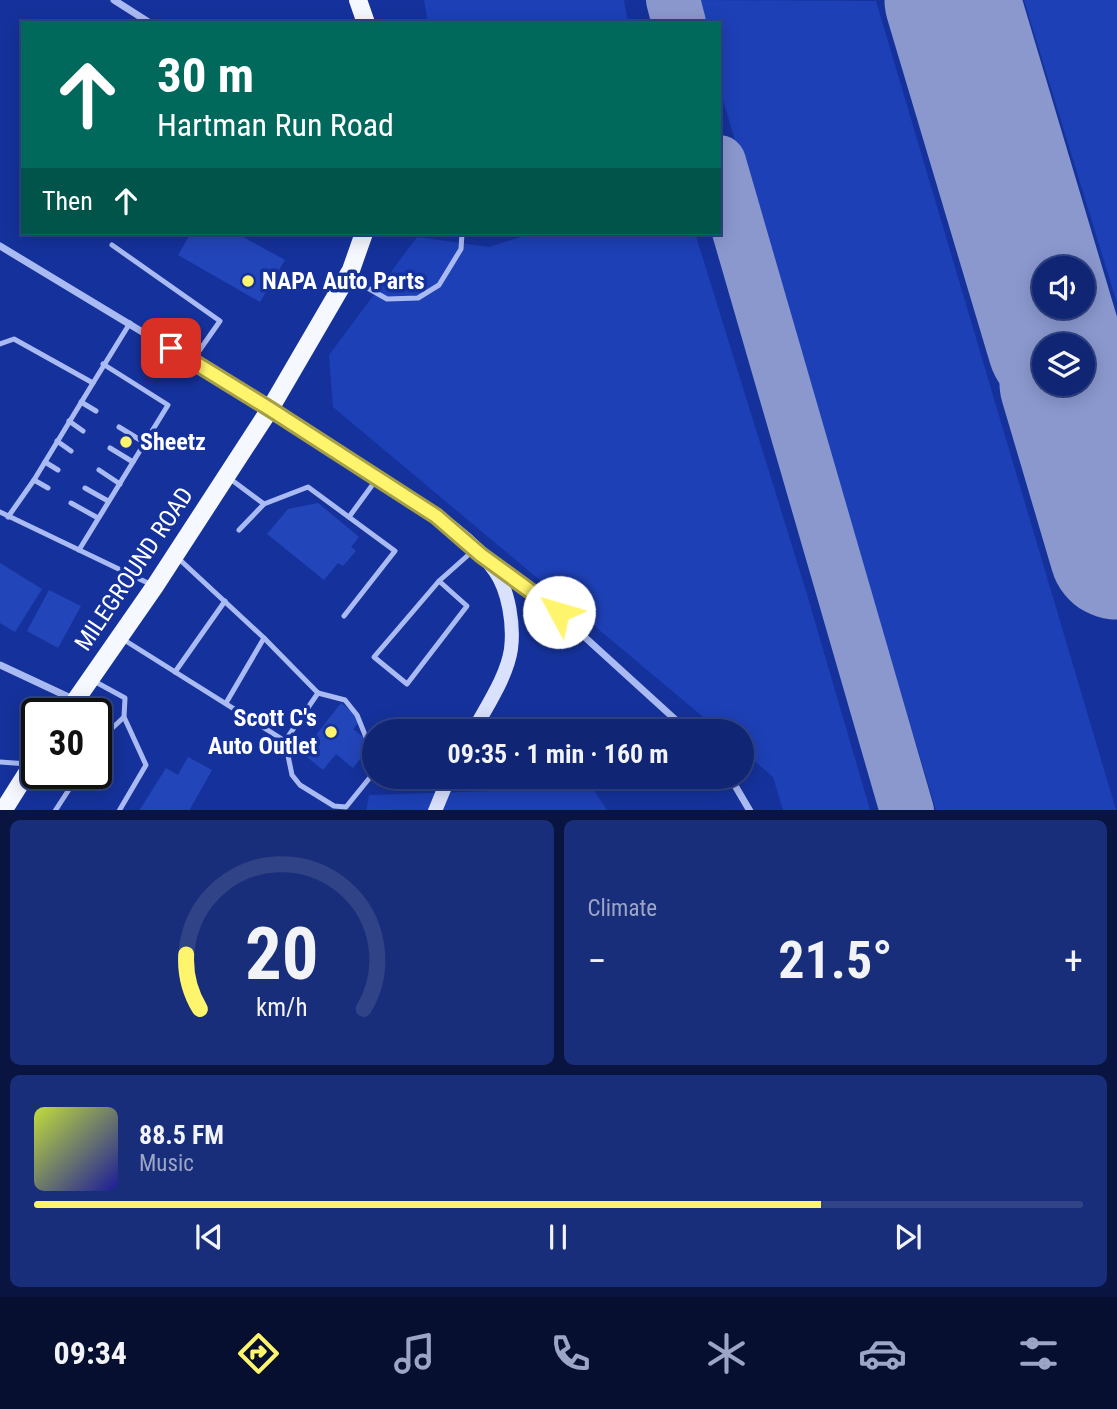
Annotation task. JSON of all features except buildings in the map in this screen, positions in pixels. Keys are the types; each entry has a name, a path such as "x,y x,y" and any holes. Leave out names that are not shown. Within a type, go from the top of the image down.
{"main road":[{"path":"358,0 365,21"},
{"name":"MILEGROUND ROAD","path":"77,698 155,586 270,409 347,277 363,235"},
{"path":"270,409 436,516 478,552 496,572 506,595 511,650 502,677 480,719"},
{"path":"3,810 21,781"},
{"path":"435,810 444,789"}],"street":[{"path":"114,0 147,21"},
{"path":"0,246 270,409"},
{"path":"478,552 544,600 675,719"},
{"path":"0,665 56,698"},
{"path":"737,789 750,810"}],"lane":[{"path":"347,277 387,299 418,298 439,285 461,248 462,235"},
{"path":"112,245 220,321 192,361"},
{"path":"8,517 34,480 130,323"},
{"path":"0,344 14,339 93,383"},
{"path":"79,550 168,405 103,364"},
{"path":"81,402 96,411"},
{"path":"69,421 83,431"},
{"path":"119,426 145,443"},
{"path":"57,441 71,451"},
{"path":"110,448 133,462"},
{"path":"45,461 58,470"},
{"path":"99,470 120,484"},
{"path":"226,476 264,504"},
{"path":"349,517 377,478"},
{"path":"34,480 48,488"},
{"path":"239,530 264,504 308,487 395,551 344,616"},
{"path":"85,488 108,501"},
{"path":"71,503 98,519"},
{"path":"0,512 155,586"},
{"path":"439,581 467,606 407,684 374,657 439,581 478,552"},
{"path":"175,555 318,693 345,700 356,715 362,730"},
{"path":"175,672 225,601"},
{"path":"118,637 285,740"},
{"path":"226,703 264,638"},
{"path":"90,679 125,698 124,717 146,765 119,810"},
{"path":"318,693 285,740 292,775 300,785 334,806 346,807 362,787"},
{"path":"112,728 124,717"},
{"path":"0,762 21,761"},
{"path":"55,810 69,789"}],"shaded area":[{"path":"424,0 624,0 628,21 428,21"},
{"path":"696,0 876,1 1116,810 936,810 721,94 721,21 700,21"},
{"path":"1024,0 1117,0 1117,303"},
{"path":"527,235 696,235 806,591 870,810 783,810 773,777 754,760 754,719 706,719 333,407 329,355 417,237 489,247"},
{"path":"494,789 593,789 607,810 366,810 369,795"}],"taxiway":[{"path":"673,0 678,21"},
{"path":"721,169 907,810"}],"runway":[{"path":"952,0 1051,333"},
{"path":"1071,396 1117,552"}],"place":[{"name":"NAPA Auto Parts","path":"248,281"},
{"name":"Sheetz","path":"126,442"},
{"name":"Scott C's Auto Outlet","path":"331,732"}],"route":[{"path":"171,348 436,516 481,555 559,612"}]}
